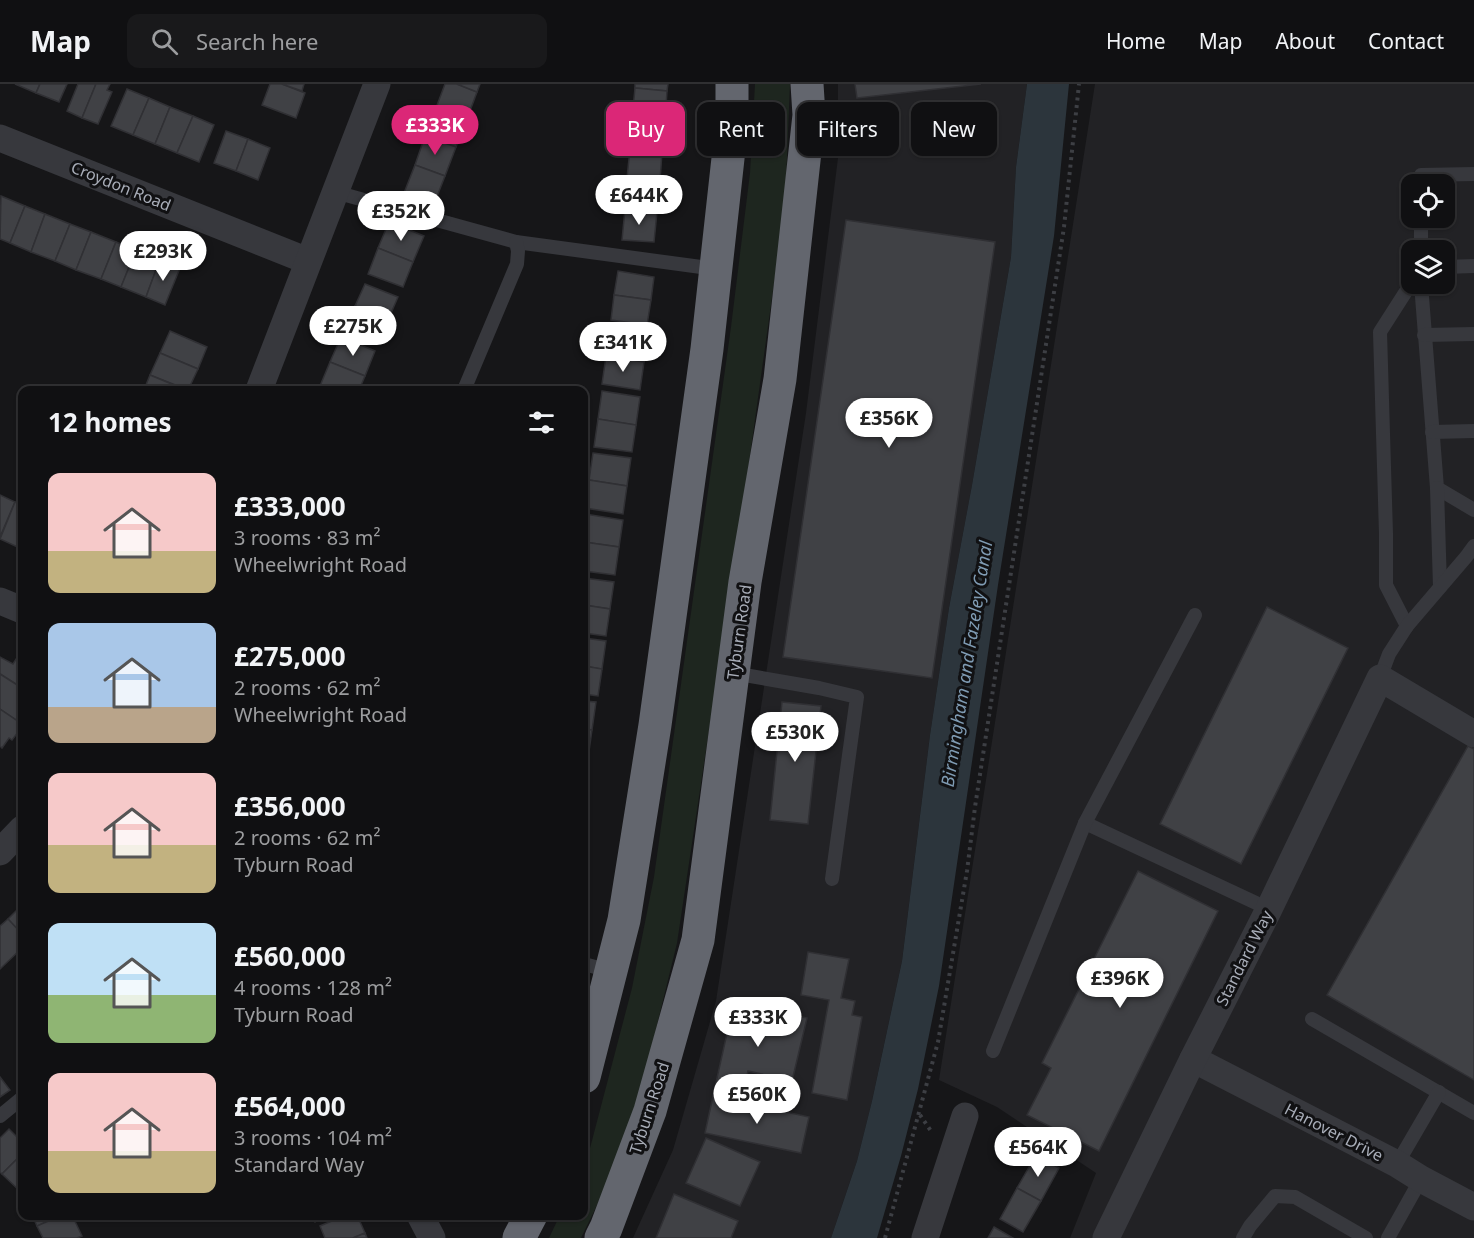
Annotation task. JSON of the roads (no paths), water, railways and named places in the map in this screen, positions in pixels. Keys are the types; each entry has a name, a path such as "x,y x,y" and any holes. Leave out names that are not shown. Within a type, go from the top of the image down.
{"highway":[{"path":"588,1043 597,968 624,920 655,725 707,349 732,122 732,84"},
{"name":"Tyburn Road","path":"601,1238 650,1111 698,940 746,582 780,379 809,115 807,84"},
{"path":"519,1238 528,1220"}],"street":[{"path":"261,386 377,84"},
{"name":"Croydon Road","path":"0,138 309,261"},
{"path":"0,601 18,608"},
{"path":"1380,678 1474,735"},
{"name":"Standard Way","path":"1106,1238 1269,909 1380,678"},
{"path":"0,852 18,833"},
{"name":"Hanover Drive","path":"1193,1059 1397,1164 1474,1207"},
{"path":"925,1238 965,1116"},
{"path":"423,1220 432,1238"}],"lane":[{"path":"1455,174 1474,174"},
{"path":"335,192 516,242 716,269"},
{"path":"466,386 517,264 516,242"},
{"path":"1455,267 1474,266"},
{"path":"1404,294 1380,332 1386,585 1407,626"},
{"path":"1422,294 1437,488 1440,587"},
{"path":"1424,335 1474,334"},
{"path":"1432,432 1474,431"},
{"path":"1437,488 1474,510"},
{"path":"1380,678 1389,654 1407,626 1474,546"},
{"path":"993,1052 1086,823 1195,615"},
{"path":"733,673 857,697 832,879"},
{"path":"1086,823 1269,909"},
{"path":"1312,1018 1474,1113"},
{"path":"1397,1164 1439,1092"},
{"path":"0,1116 18,1101"},
{"path":"1388,1238 1421,1179"},
{"path":"1243,1238 1275,1196 1295,1197 1366,1238"}],"water":[{"name":"Birmingham and Fazeley Canal","path":"1027,84 1069,84 1054,236 998,585 939,986 918,1089 877,1238 831,1238 857,1161 902,961 930,735 949,608 1011,257 1016,167"}]}
